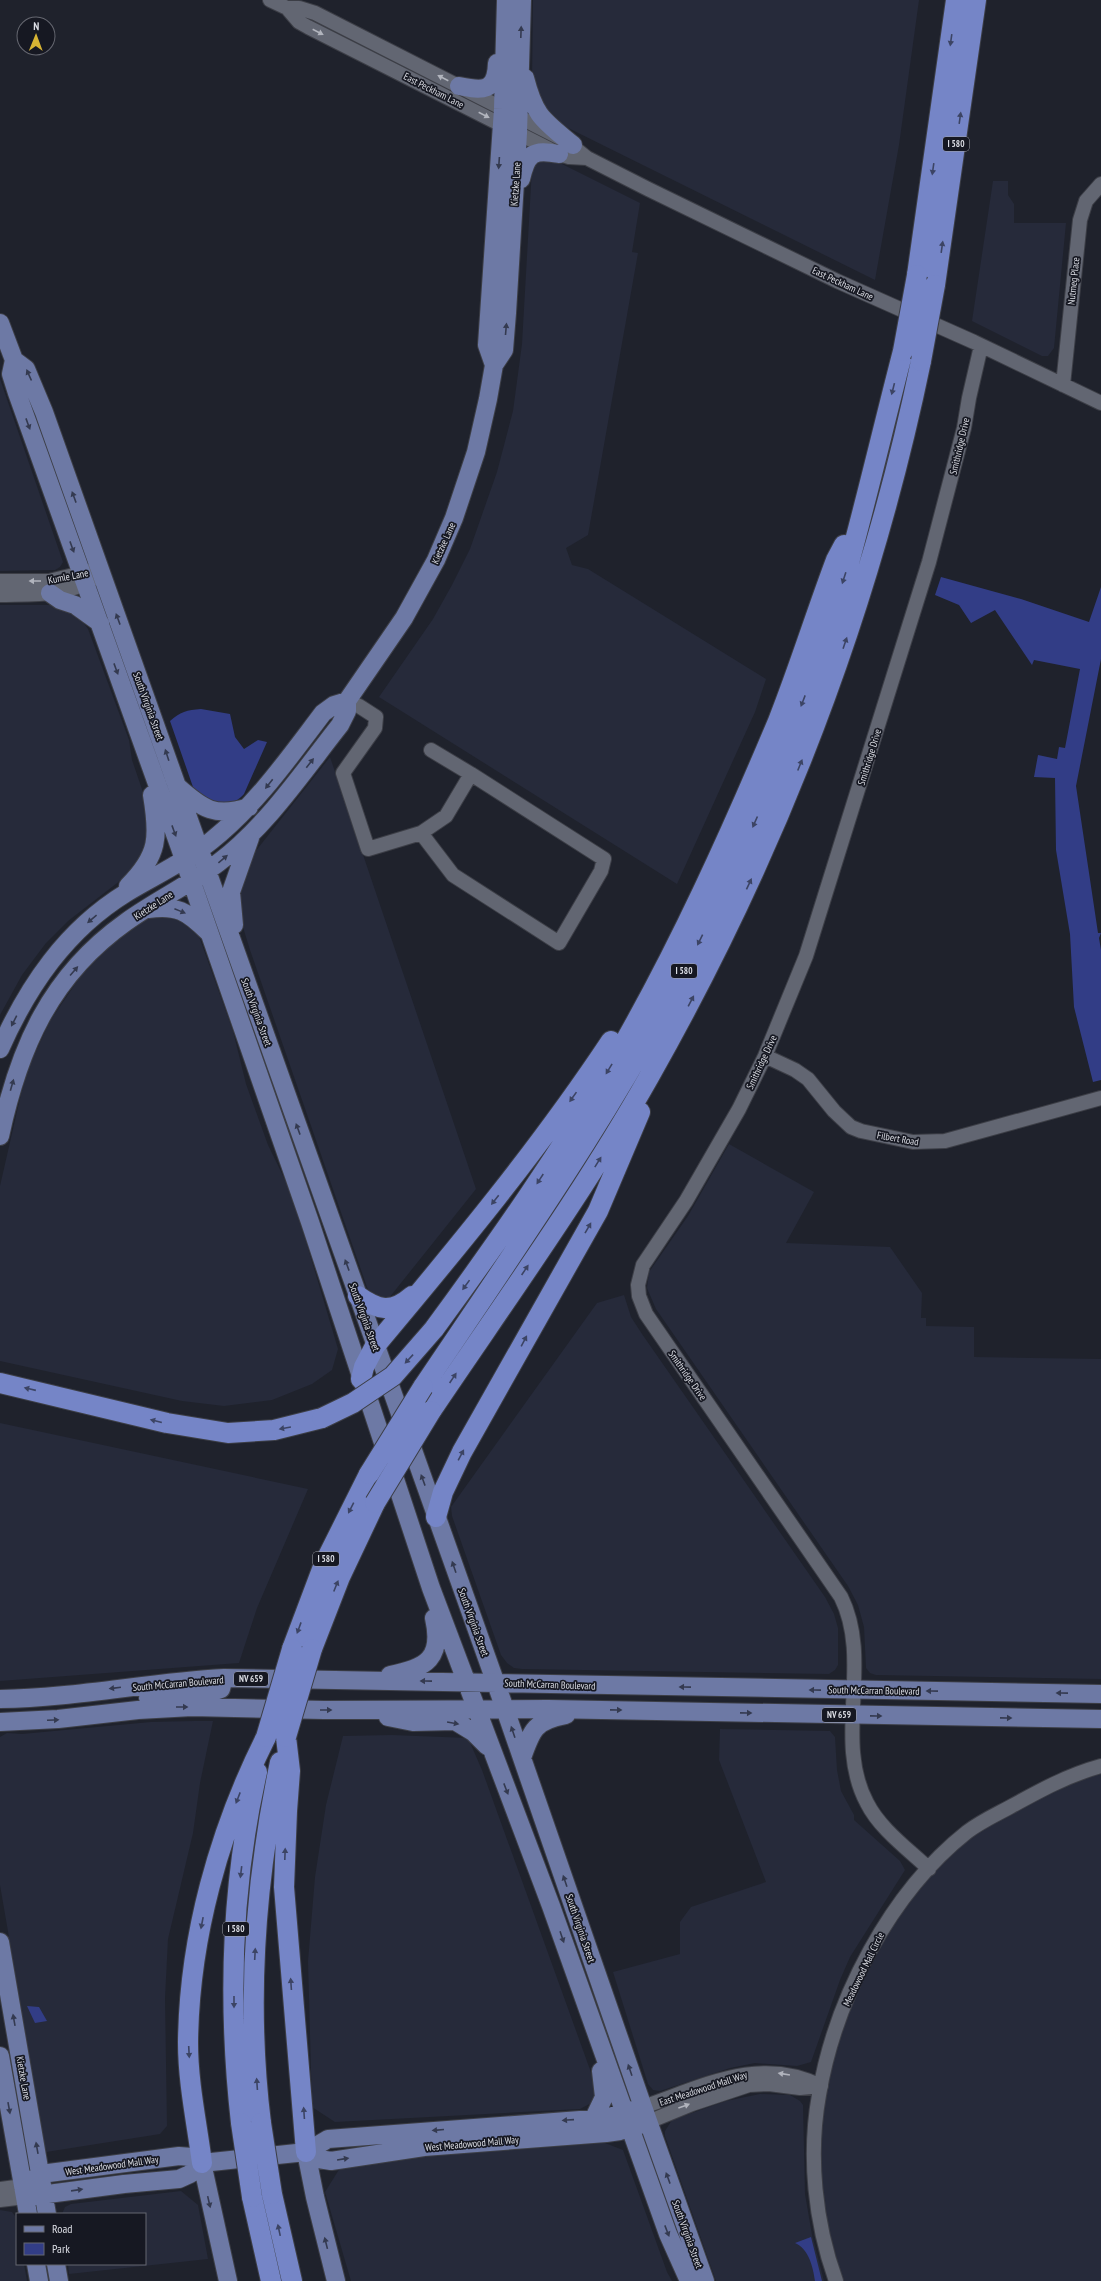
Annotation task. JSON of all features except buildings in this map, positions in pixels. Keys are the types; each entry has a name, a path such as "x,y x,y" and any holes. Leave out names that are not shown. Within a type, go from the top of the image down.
{"highway":[{"name":"I 580","path":"271,2281 252,2197 241,2123 234,2026 235,1937 246,1837 266,1737 292,1649 327,1558 369,1474 423,1387 533,1225 602,1118 653,1030 697,947 751,831 790,734 832,616 862,513 903,352 917,275 956,0"},
{"name":"I 580","path":"292,2281 272,2194 261,2123 254,2017 256,1923 264,1846 286,1737 312,1649 340,1577 375,1503 431,1410 595,1167 673,1035 739,904 786,799 819,716 846,640 877,540 900,454 921,360 935,285 976,1"},
{"path":"0,1382 166,1423 228,1433 274,1430 322,1418 353,1403 393,1376 434,1329 514,1219 573,1130 619,1052 688,920 722,847 778,719 836,560 862,513"},
{"path":"361,1379 364,1367 375,1346 531,1154 582,1084 642,990 722,847"},
{"path":"436,1517 443,1492 462,1452 600,1208 673,1035"},
{"path":"358,1296 374,1306 390,1308 406,1302 430,1280"},
{"path":"202,2163 188,2044 195,1960 204,1912 230,1818 244,1781 266,1737"},
{"path":"286,1737 290,1771 286,1811 284,1887 306,2152"}],"main road":[{"name":"Kietzke Lane","path":"494,365 487,344 510,121 520,62 522,0"},
{"name":"Kietzke Lane","path":"0,1136 17,1069 53,996 85,958 105,939 145,910 206,871 252,833 340,725 347,711 347,701 404,618 444,543 476,452 494,365 501,356 505,342 513,213 506,5"},
{"path":"459,86 479,90 486,88 493,83 497,71 498,47 506,5"},
{"path":"520,62 535,110 566,149"},
{"path":"513,213 526,160 530,155 543,151 566,149"},
{"name":"South Virginia Street","path":"0,323 14,360 26,369 39,398 375,1346 496,1682 522,1758 636,2118 668,2234 689,2281"},
{"name":"South Virginia Street","path":"14,360 11,374 17,393 100,623 288,1160 333,1290 361,1379 421,1557 465,1682 551,1906 595,2033 636,2118 705,2281"},
{"path":"50,593 60,600 75,605 100,623"},
{"path":"114,901 184,861 199,850 250,806 268,786 322,714 334,705 347,701"},
{"path":"0,1049 39,975 71,937 114,901 143,871 153,852 156,819 145,753"},
{"path":"176,785 198,804 217,812 238,810 250,806"},
{"path":"241,967 231,892 252,833"},
{"path":"145,910 162,907 180,910 196,920 208,932"},
{"path":"288,1160 307,1153"},
{"path":"348,1680 408,1671 420,1666 434,1653 438,1640 438,1633 421,1557"},
{"path":"131,1710 149,1698 215,1692 221,1689 224,1678"},
{"name":"South McCarran Boulevard","path":"0,1699 38,1698 191,1680 224,1678 1101,1694"},
{"path":"0,1687 38,1698"},
{"name":"NV 659","path":"0,1722 78,1718 131,1710 192,1707 360,1710 475,1708 1101,1720"},
{"path":"360,1710 413,1722 455,1722 472,1732 492,1752"},
{"path":"522,1758 531,1733 538,1724 547,1719 589,1710"},
{"path":"0,1729 22,1721"},
{"name":"Kietzke Lane","path":"0,1942 47,2213"},
{"path":"594,2118 604,2097 595,2033"},
{"name":"Kietzke Lane","path":"0,2056 25,2199"},
{"name":"West Meadowood Mall Way","path":"25,2199 124,2184 179,2179 190,2174 202,2163 306,2152 328,2139 594,2118 636,2118"},
{"name":"West Meadowood Mall Way","path":"306,2152 319,2159 331,2161 424,2147 606,2133 636,2118"},
{"path":"306,2152 315,2197 336,2281"},
{"name":"West Meadowood Mall Way","path":"25,2199 41,2174 180,2156 192,2156 202,2163"},
{"path":"202,2163 228,2281"},
{"path":"36,2265 39,2281"},
{"path":"56,2265 59,2281"}],"street":[{"name":"East Peckham Lane","path":"270,0 289,4 315,14 459,86 510,121"},
{"name":"East Peckham Lane","path":"289,4 304,25 510,121 837,281 981,346 1101,403"},
{"name":"Nutmeg Place","path":"1063,385 1080,220 1086,202 1101,184"},
{"name":"Smithridge Drive","path":"929,1869 883,1825 867,1804 857,1777 853,1715 854,1690 852,1624 841,1597 658,1331 642,1306 638,1285 643,1265 686,1201 716,1151 765,1056 793,990 824,904 929,562 964,428 981,346"},
{"name":"Kumle Lane","path":"0,595 50,593 100,570"},
{"name":"Kumle Lane","path":"0,581 83,578"},
{"path":"347,701 359,706 376,717 375,728 343,773 368,849 421,834 446,816 471,774"},
{"path":"421,834 453,875 559,943 601,871 604,859 432,750"},
{"name":"Filbert Road","path":"765,1056 795,1070 808,1079 834,1111 851,1126 861,1131 913,1142 945,1141 1101,1098"},
{"name":"Meadowood Mall Circle","path":"836,2281 822,2228 816,2186 816,2127 821,2086 835,2031 863,1966 896,1909 929,1869 964,1835 990,1817 1043,1789 1101,1766"},
{"name":"East Meadowood Mall Way","path":"636,2118 692,2104 749,2085 769,2084 800,2088 821,2086"},
{"path":"0,2189 25,2199"},
{"path":"0,2200 25,2199"}],"shaded area":[{"path":"533,0 919,0 899,145 875,280 550,119 532,81"},
{"path":"550,158 640,203 632,252 638,253 588,535 566,548 572,565 588,569 766,679 755,712 677,884 379,697 433,619 452,585 470,549 497,472 513,411 522,344 532,168 535,162"},
{"path":"993,181 1008,181 1008,195 1014,204 1014,223 1066,223 1054,348 1048,356 1042,356 972,321"},
{"path":"0,379 63,562 60,567 55,570 0,571"},
{"path":"0,605 60,605 79,616 88,629 129,740 132,760 146,801 148,839 142,859 130,873 68,921 46,943 22,975 0,1015"},
{"path":"330,757 476,1189 389,1298 382,1300 374,1297 368,1290 250,950 239,914 239,889 255,852"},
{"path":"162,914 177,915 196,928 233,1031 246,1084 268,1145 287,1184 297,1211 338,1349 332,1370 312,1384 272,1400 224,1406 182,1401 0,1361 0,1186 29,1066 50,1021 80,977 109,947 148,918"},
{"path":"729,1144 814,1192 786,1243 890,1247 922,1293 921,1318 926,1318 926,1326 974,1327 974,1357 1101,1359 1101,1679 876,1675 870,1673 866,1668 864,1627 858,1605 848,1586 656,1309 647,1288 649,1272 688,1216"},
{"path":"624,1295 631,1317 642,1334 825,1597 834,1614 838,1628 838,1665 835,1670 829,1674 522,1669 514,1668 507,1663 501,1655 452,1516 451,1507 597,1303"},
{"path":"0,1423 308,1489 257,1608 239,1663 0,1681"},
{"path":"213,1721 200,1783 193,1833 168,1939 165,1998 167,2126 160,2134 46,2152 0,1885 0,1737 7,1733 22,1734 151,1722"},
{"path":"720,1729 830,1731 835,1737 837,1770 841,1791 854,1815 854,1820 900,1861 905,1870 850,1957 840,1980 811,2062 797,2066 755,2063 730,2068 660,2091 653,2090 648,2084 613,1972 680,1954 680,1922 691,1907 766,1882 719,1760"},
{"path":"392,1735 468,1738 482,1770 597,2089 593,2102 580,2109 335,2122 312,2107 308,1961 315,1877 326,1805 343,1736"},
{"path":"1101,1770 1101,2281 843,2281 824,2213 818,2130 835,2049 848,2010 902,1907 928,1877 958,1847 1020,1804"},
{"path":"760,2094 790,2095 800,2101 803,2105 805,2194 812,2235 824,2281 716,2281 665,2136 665,2131 672,2120 726,2101"},
{"path":"605,2143 623,2150 667,2272 672,2281 351,2281 325,2192 340,2168 417,2157"},
{"path":"181,2191 198,2205 208,2259 69,2274 68,2265 146,2265 146,2213 62,2213 65,2207 71,2204"},
{"path":"0,2210 12,2212 15,2216 16,2265 24,2265 27,2281 0,2281"}],"green space":[{"path":"941,577 1021,599 1089,622 1101,587 1101,659 1076,786 1098,933 1101,933 1099,938 1101,950 1101,1080 1093,1082 1074,1007 1070,934 1056,850 1055,778 1034,777 1038,755 1057,759 1059,747 1065,748 1080,669 1034,660 1032,665 995,610 971,623 959,605 935,595"},
{"path":"201,709 230,714 235,737 244,749 258,740 267,742 244,794 232,802 217,803 210,801 198,793 193,787 170,721 177,715 184,712"},
{"path":"27,2006 39,2007 47,2021 35,2023"},
{"path":"811,2237 822,2281 815,2281 810,2259 804,2250 795,2243"}]}
